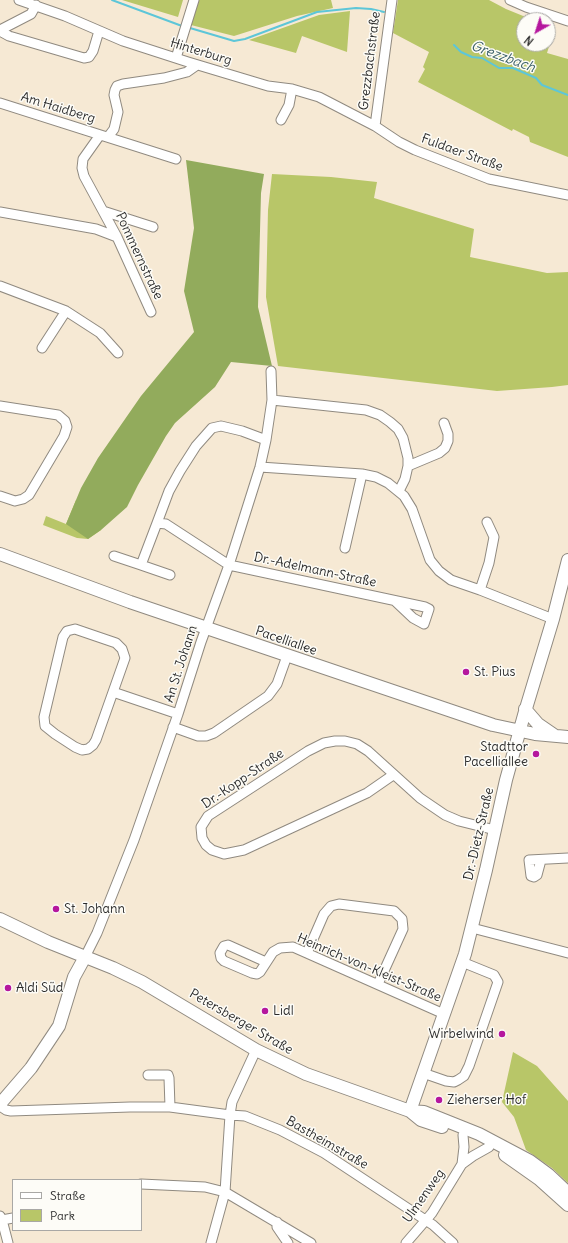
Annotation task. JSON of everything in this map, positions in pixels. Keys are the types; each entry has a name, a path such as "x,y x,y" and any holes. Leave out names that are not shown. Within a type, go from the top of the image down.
{"main road":[{"name":"Pacelliallee","path":"0,554 98,591 206,629 487,723 519,731 568,737"},
{"name":"Dr.-Dietz-Straße","path":"410,1111 462,962 472,928 506,780 525,709 553,619 568,560"},
{"path":"525,709 538,724 554,736"},
{"name":"Petersberger Straße","path":"0,919 48,942 113,968 146,984 256,1050 306,1074 410,1111 424,1112 454,1123 499,1144 530,1161 568,1193"},
{"path":"0,1105 31,1068 59,1026 74,977 85,957"},
{"name":"Petersberger Straße","path":"410,1111 421,1120 463,1135 513,1160 549,1187 568,1205"}],"street":[{"name":"Hinterburg","path":"19,0 66,16 123,41 268,86 292,89 319,98 375,126"},
{"path":"176,58 194,0"},
{"name":"Grezzbachstraße","path":"375,126 392,0"},
{"path":"510,0 526,8 568,21"},
{"path":"36,5 31,14 0,30 9,36 84,58 89,57 93,51 99,31"},
{"name":"Am Haidberg","path":"104,136 114,129 118,112 114,95 117,86 187,72 197,65"},
{"path":"281,120 289,105 292,89"},
{"name":"Am Haidberg","path":"0,103 176,158"},
{"name":"Fuldaer Straße","path":"375,126 399,142 415,150 488,179 568,195"},
{"name":"Pommernstraße","path":"104,136 84,159 82,168 84,176 117,237 151,312"},
{"path":"0,212 96,229 117,237"},
{"path":"96,229 103,225 105,215"},
{"name":"Pommernstraße","path":"105,215 153,227"},
{"path":"0,286 66,311 100,334 118,353"},
{"path":"42,348 66,311"},
{"name":"An St. Johann","path":"85,957 97,933 134,840 229,565 260,467 266,440 272,400 271,371"},
{"path":"272,400 366,410 380,415 394,425 406,447 408,466 403,486 399,491"},
{"path":"0,406 58,414 65,421 67,427 64,436 29,496 15,501 0,496"},
{"path":"408,466 439,454 448,441 448,434 444,423"},
{"path":"141,565 169,491 196,446 212,428 221,426 242,431 266,440"},
{"path":"260,467 362,474 376,477 399,491 404,496 412,510 430,560 439,571 451,580 553,619"},
{"path":"345,548 362,474"},
{"path":"480,590 489,563 494,537 487,522"},
{"path":"157,523 166,524 229,565"},
{"path":"114,556 170,575"},
{"name":"Dr.-Adelmann-Straße","path":"229,565 395,601"},
{"path":"75,629 116,643 122,649 124,658 113,692 96,740 93,746 88,749 82,750 75,747 45,726 44,717 63,636 67,631 75,629"},
{"path":"173,727 198,736 206,736 214,733 268,696 277,684 287,656"},
{"path":"113,692 178,714"},
{"name":"Dr.-Kopp-Straße","path":"393,775 367,792 244,850 224,854 212,850 206,845 202,838 201,827 208,816 308,751 324,743 335,741 345,741 357,744 368,751 420,798 445,815 460,821 495,830"},
{"path":"541,860 568,858"},
{"path":"307,953 324,914 331,906 339,904 394,911 402,919 403,929 378,984"},
{"path":"472,928 568,953"},
{"name":"Heinrich-von-Kleist-Straße","path":"266,962 228,945 224,946 220,953 222,960 253,974 257,974 260,972 273,952 284,947 293,947 444,1014"},
{"path":"423,1073 446,1081 454,1082 464,1076 469,1066 498,982 494,975 462,962"},
{"path":"211,1243 225,1192 232,1102 256,1050"},
{"path":"148,1075 168,1075 170,1107"},
{"name":"Bastheimstraße","path":"0,1105 6,1110 11,1111 170,1107 245,1116 280,1130 324,1153 426,1220 453,1243"},
{"name":"Ulmenweg","path":"462,1164 464,1147 463,1135"},
{"name":"Ulmenweg","path":"406,1243 426,1220 462,1164 489,1147"},
{"path":"142,1184 205,1187 225,1192 311,1243"},
{"path":"8,1243 1,1218 12,1218"},
{"path":"277,1222 277,1227 288,1243"}],"green space":[{"path":"122,0 183,0 178,17"},
{"path":"198,0 331,0 333,8 297,16 234,36 191,25"},
{"path":"398,0 489,0 516,13 516,52 547,52 568,59 568,157 530,142 529,137 513,129 512,131 418,82 425,69 423,67 429,52 393,33"},
{"path":"350,11 347,52 302,36 296,53 249,40 319,15"},
{"path":"186,160 264,174 261,193 258,307 272,366 231,362 215,387 175,423 138,485 127,507 101,530 88,539 66,524 81,488 98,458 141,396 194,332 184,291 194,228"},
{"path":"272,174 331,177 377,182 374,198 474,229 470,257 547,273 568,272 568,385 497,391 278,366 266,297 268,210"},
{"path":"76,500 101,530 88,539 77,538 43,525 46,516 66,524"},
{"path":"513,1052 537,1066 568,1101 568,1183 552,1168 526,1150 514,1117 502,1102"}],"waterway":[{"name":"Grezzbach","path":"112,0 182,26"},
{"name":"Grezzbach","path":"190,28 234,41 245,39 317,12 356,8 384,12"},
{"name":"Grezzbach","path":"454,45 461,52 472,57 482,58 499,68 513,68 536,78 542,85 568,95"}],"place":[{"name":"St. Pius","path":"466,672"},
{"name":"Stadttor Pacelliallee","path":"536,754"},
{"name":"St. Johann","path":"56,909"},
{"name":"Aldi Süd","path":"8,988"},
{"name":"Lidl","path":"265,1011"},
{"name":"Wirbelwind","path":"502,1034"},
{"name":"Zieherser Hof","path":"439,1100"}]}
